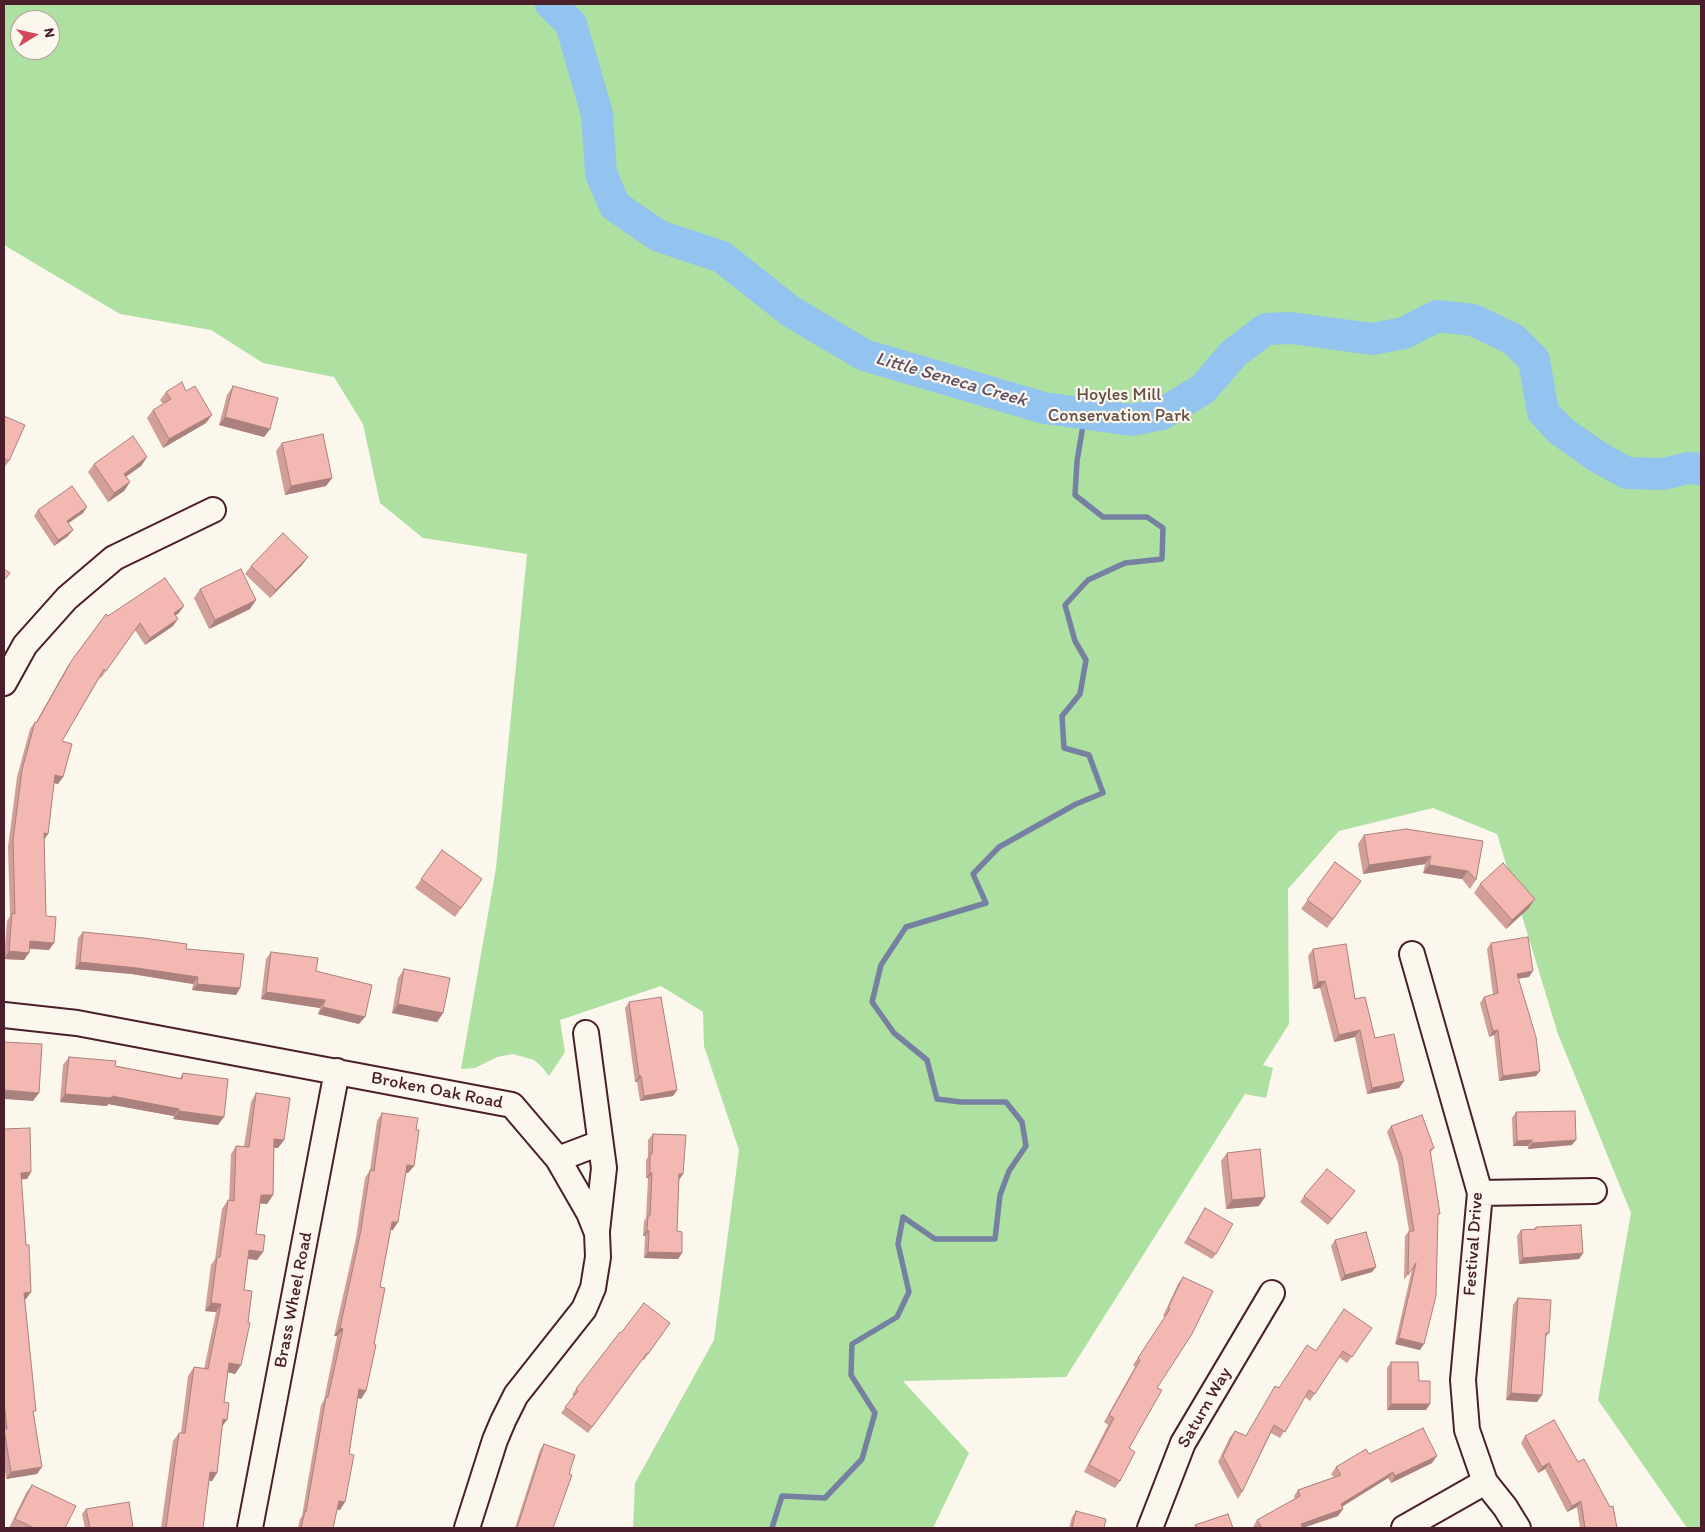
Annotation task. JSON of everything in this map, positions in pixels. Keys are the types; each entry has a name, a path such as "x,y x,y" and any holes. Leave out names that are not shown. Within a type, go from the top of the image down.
{"street":[{"path":"4,682 25,645 67,598 114,558 213,510"},
{"name":"Festival Drive","path":"1412,954 1480,1193 1463,1380 1467,1430 1485,1482 1505,1507 1518,1528"},
{"name":"Broken Oak Road","path":"4,1015 77,1024 512,1105 558,1159 589,1213 597,1233 598,1257 594,1288 584,1309 516,1395 495,1440 467,1528"},
{"path":"586,1033 604,1168 597,1233"},
{"name":"Brass Wheel Road","path":"250,1528 337,1071"},
{"path":"558,1159 600,1143"},
{"path":"1480,1193 1594,1191"},
{"name":"Saturn Way","path":"1150,1528 1183,1443 1272,1293"},
{"path":"1404,1528 1485,1482"}],"green space":[{"name":"Hoyles Mill Conservation Park","path":"4,4 1701,4 1701,1528 1687,1528 1598,1400 1631,1213 1558,1034 1497,834 1433,808 1339,831 1288,889 1289,1024 1263,1065 1273,1068 1266,1098 1245,1094 1066,1377 903,1381 969,1453 933,1528 633,1528 635,1483 714,1340 739,1150 704,1046 703,1012 661,986 560,1020 565,1052 549,1076 534,1060 513,1054 497,1057 475,1068 461,1069 496,868 527,554 423,538 380,503 363,424 334,377 263,363 211,330 120,314 4,245"}],"building":[{"path":"182,382 186,391 195,386 212,415 169,439 153,410 171,399 166,392"},
{"path":"233,386 278,398 270,429 225,417"},
{"path":"4,416 25,425 9,461 4,458"},
{"path":"323,434 332,478 291,486 282,443"},
{"path":"133,436 147,457 124,474 130,482 114,493 94,464"},
{"path":"72,486 87,507 67,521 73,530 58,540 38,510"},
{"path":"283,533 308,557 276,590 251,566"},
{"path":"4,569 10,573 4,580"},
{"path":"241,569 256,600 215,620 200,589"},
{"path":"165,578 184,606 174,613 178,619 150,638 140,623 106,671 104,669 62,741 72,744 63,777 55,775 48,834 44,833 46,916 56,917 54,943 30,941 29,953 9,951 12,913 15,914 13,840 22,770 35,722 37,722 72,660 106,614 108,616"},
{"path":"1406,829 1483,841 1476,880 1468,871 1429,865 1431,856 1369,865 1364,835"},
{"path":"442,850 482,879 461,908 421,879"},
{"path":"1335,862 1361,881 1333,919 1307,900"},
{"path":"1503,863 1535,899 1512,920 1480,884"},
{"path":"83,932 187,944 186,949 244,954 240,988 197,984 198,977 80,962"},
{"path":"1528,937 1533,971 1517,974 1536,1037 1540,1071 1503,1076 1498,1030 1493,1031 1484,997 1498,993 1491,943"},
{"path":"1346,944 1355,999 1365,997 1375,1038 1394,1034 1404,1081 1372,1088 1360,1030 1339,1035 1325,981 1318,982 1313,949"},
{"path":"271,952 318,958 316,971 372,985 365,1017 323,1007 325,1000 266,992"},
{"path":"404,969 450,978 443,1013 398,1004"},
{"path":"661,997 677,1090 644,1096 641,1076 639,1076 629,1002"},
{"path":"4,1042 42,1044 39,1093 4,1090"},
{"path":"69,1057 116,1061 115,1066 182,1079 183,1073 228,1079 224,1117 179,1111 179,1109 112,1096 112,1098 65,1094"},
{"path":"256,1093 290,1098 284,1140 274,1139 273,1195 261,1195 256,1234 265,1235 263,1252 249,1250 244,1290 252,1291 248,1322 250,1323 241,1365 229,1363 224,1402 229,1403 227,1420 223,1419 217,1473 210,1472 203,1528 166,1528 179,1433 185,1433 194,1367 208,1369 221,1304 211,1303 217,1257 220,1257 228,1200 234,1201 236,1146 249,1147"},
{"path":"1575,1111 1576,1140 1532,1143 1532,1140 1517,1141 1516,1112"},
{"path":"382,1113 418,1118 416,1130 419,1130 414,1166 407,1165 398,1222 392,1222 380,1287 385,1288 374,1344 376,1345 366,1391 359,1389 349,1454 354,1455 345,1502 339,1501 333,1528 301,1528 306,1512 326,1397 328,1397 343,1329 340,1328 361,1230 370,1170 374,1171"},
{"path":"1422,1115 1434,1148 1430,1150 1440,1214 1438,1214 1436,1296 1424,1344 1399,1338 1416,1263 1408,1275 1409,1231 1414,1231 1402,1157 1391,1126"},
{"path":"30,1128 31,1172 21,1173 26,1245 29,1245 31,1292 24,1293 36,1411 33,1411 42,1467 11,1472 4,1429 7,1429 4,1402 4,1129"},
{"path":"653,1134 686,1135 683,1174 679,1174 677,1231 682,1232 682,1253 648,1252 649,1231 647,1230 648,1216 650,1216 652,1173 650,1173 650,1154 652,1154"},
{"path":"1260,1149 1265,1197 1232,1200 1227,1153"},
{"path":"1327,1169 1355,1191 1332,1219 1304,1196"},
{"path":"1205,1208 1233,1224 1216,1254 1188,1238"},
{"path":"1581,1225 1583,1253 1523,1258 1521,1230 1536,1229 1536,1227"},
{"path":"1366,1232 1376,1267 1345,1275 1335,1240"},
{"path":"1183,1277 1213,1291 1192,1334 1157,1388 1162,1390 1129,1448 1135,1452 1120,1481 1089,1465 1114,1418 1109,1415 1140,1360 1138,1358 1170,1309 1168,1308"},
{"path":"1518,1298 1551,1300 1549,1333 1546,1333 1542,1395 1511,1393"},
{"path":"644,1303 670,1323 592,1427 565,1407 578,1391 576,1389"},
{"path":"1344,1309 1372,1328 1352,1357 1343,1351 1315,1394 1309,1390 1285,1432 1274,1425 1242,1492 1223,1456 1235,1431 1246,1436 1275,1386 1279,1388 1307,1345 1316,1351"},
{"path":"1391,1362 1418,1362 1419,1381 1430,1381 1430,1404 1391,1404"},
{"path":"1554,1420 1578,1462 1584,1459 1610,1507 1613,1506 1617,1528 1585,1528 1581,1501 1572,1506 1549,1463 1542,1467 1525,1436"},
{"path":"1423,1428 1437,1456 1395,1476 1393,1472 1341,1504 1343,1509 1301,1524 1303,1528 1262,1528 1257,1520 1300,1496 1298,1490 1341,1475 1336,1467 1366,1449 1369,1454"},
{"path":"544,1444 575,1455 569,1474 572,1475 553,1528 517,1528"},
{"path":"32,1485 76,1506 65,1528 34,1528 15,1519"},
{"path":"129,1502 133,1528 90,1528 86,1509"},
{"path":"1076,1511 1106,1519 1104,1528 1072,1528"},
{"path":"1228,1514 1233,1528 1196,1528 1195,1525"}],"waterway":[{"name":"Little Seneca Creek","path":"551,4 571,24 597,114 601,174 615,206 659,236 722,257 790,311 864,355 1044,408 1132,420 1162,414 1203,389 1234,353 1266,329 1291,328 1372,339 1404,333 1437,316 1473,320 1513,339 1534,360 1543,412 1561,431 1598,457 1627,473 1663,474 1688,468 1701,469"},
{"path":"772,1528 782,1496 825,1498 862,1459 875,1413 851,1375 852,1344 897,1317 909,1292 898,1244 903,1217 935,1239 995,1239 1000,1195 1009,1171 1026,1146 1022,1122 1006,1102 961,1102 937,1099 927,1060 894,1033 872,1002 881,965 906,927 986,903 973,874 999,847 1076,804 1103,793 1089,755 1064,748 1062,716 1080,694 1086,660 1075,641 1065,605 1088,580 1125,563 1162,559 1163,528 1147,517 1103,517 1075,495 1077,461 1085,414"}]}
